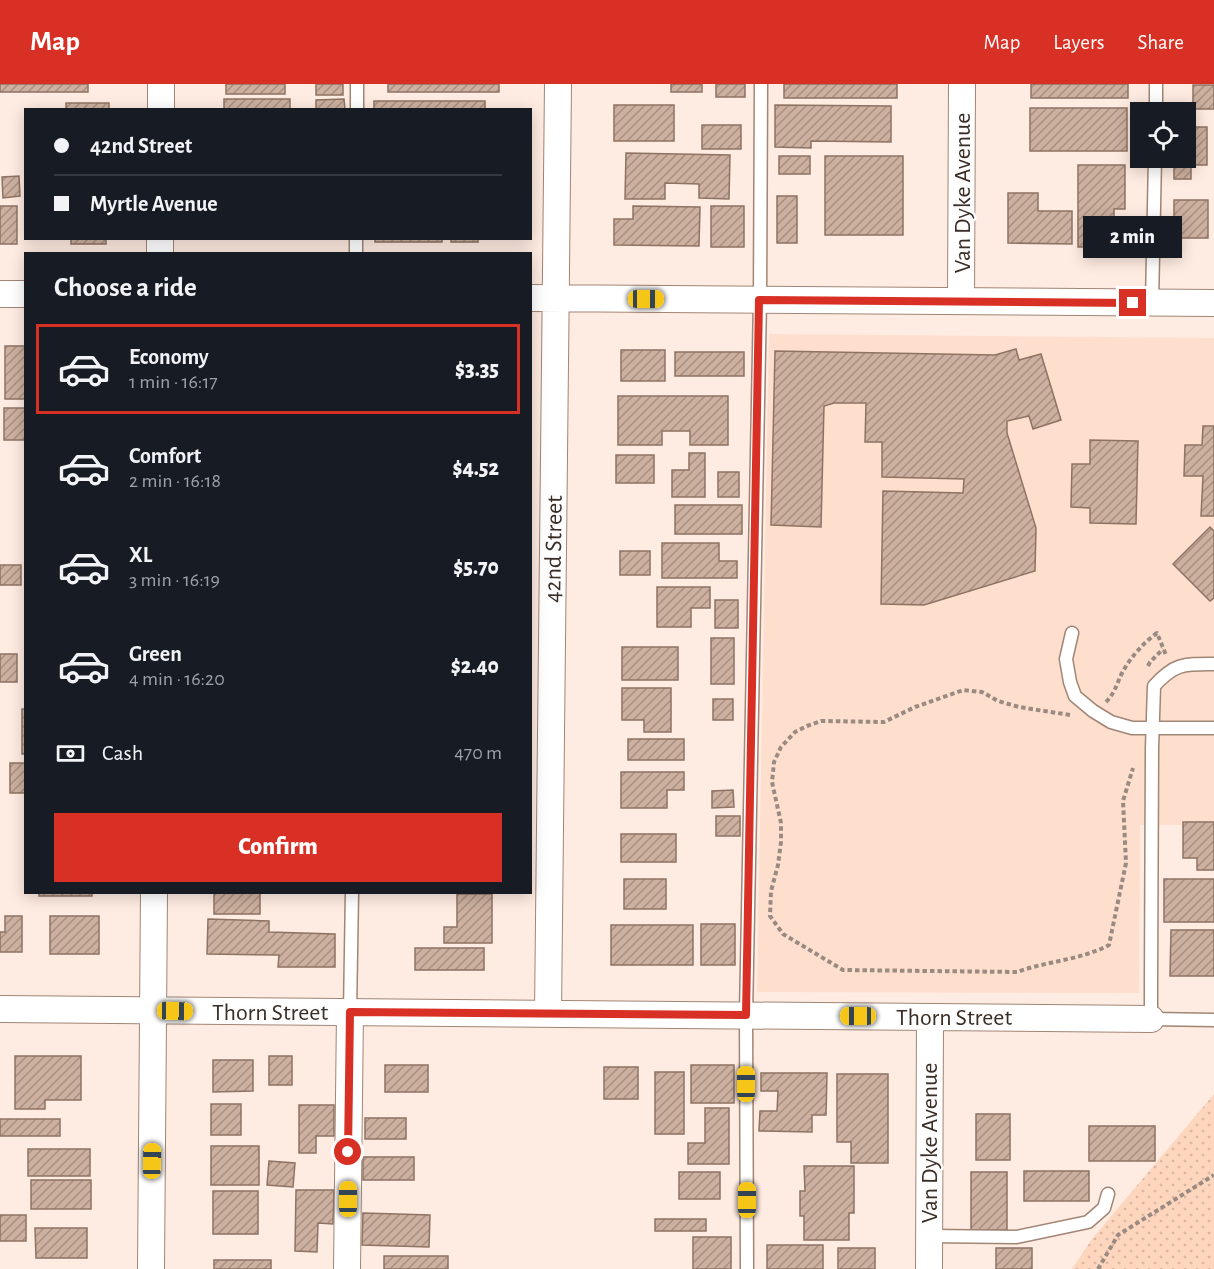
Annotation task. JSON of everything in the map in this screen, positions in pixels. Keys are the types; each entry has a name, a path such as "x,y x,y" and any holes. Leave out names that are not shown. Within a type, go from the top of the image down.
{"street":[{"path":"161,84 161,108"},
{"name":"42nd Street","path":"548,1014 543,298 558,84"},
{"name":"Van Dyke Avenue","path":"961,301 962,84"},
{"path":"0,294 24,294"},
{"path":"543,298 1214,303"},
{"path":"151,1269 154,894"},
{"name":"Thorn Street","path":"0,1009 1151,1019"},
{"path":"347,1269 350,1012"},
{"name":"Van Dyke Avenue","path":"929,1269 930,1017"}],"lane":[{"path":"357,84 357,108"},
{"path":"747,1269 746,1015 761,84"},
{"path":"1156,84 1156,102"},
{"path":"1152,303 1155,168"},
{"path":"1072,633 1065,659 1070,682 1075,696 1093,711 1111,722 1146,728 1214,728"},
{"path":"1214,664 1189,664 1172,668 1154,686 1146,728 1151,1019 1214,1020"},
{"path":"350,1012 352,894"},
{"path":"928,1236 1017,1237 1088,1222 1104,1208 1108,1194"}],"path":[{"path":"1146,728 1123,801 1126,862 1109,945 1097,951 1036,965 1017,972 843,970 783,934 770,916 771,891 781,842 781,823 772,782 774,762 781,747 795,732 822,721 884,722 915,707 963,690 982,692 998,701 1038,711 1083,715 1098,709 1112,696 1130,661 1157,633 1172,668"},
{"path":"1147,669 1150,662 1163,650"},
{"path":"1098,1269 1118,1235 1214,1175"}],"shaded area":[{"path":"769,334 1214,338 1214,825 1140,825 1139,993 757,992"},
{"path":"1214,1094 1214,1269 1072,1269 1092,1239"}],"building":[{"path":"0,84 88,84 88,92 0,92"},
{"path":"226,84 285,84 285,94 226,94"},
{"path":"316,84 343,84 343,95 316,95"},
{"path":"388,84 499,84 499,92 388,92"},
{"path":"671,84 702,84 702,92 671,92"},
{"path":"716,84 745,84 745,97 716,97"},
{"path":"784,84 897,84 897,98 784,98"},
{"path":"1031,84 1128,84 1128,98 1031,98"},
{"path":"1193,85 1214,85 1214,109 1196,109 1196,102 1193,102"},
{"path":"224,99 290,99 290,108 224,108"},
{"path":"344,99 345,108 316,108 316,100"},
{"path":"374,101 485,101 485,108 374,108"},
{"path":"66,103 109,103 109,108 66,108"},
{"path":"614,105 674,105 674,141 614,141"},
{"path":"775,105 891,106 891,142 811,141 811,148 775,147"},
{"path":"1030,108 1127,108 1127,151 1030,151"},
{"path":"702,125 741,125 741,149 702,149"},
{"path":"1196,127 1207,127 1207,165 1196,165"},
{"path":"626,153 730,155 729,199 699,198 699,184 665,183 665,199 625,199"},
{"path":"779,156 810,156 810,174 779,174"},
{"path":"825,156 903,156 903,235 825,235"},
{"path":"1078,165 1125,165 1125,209 1114,209 1114,247 1078,247"},
{"path":"1174,168 1191,168 1191,179 1174,179"},
{"path":"19,176 20,196 3,198 2,177"},
{"path":"1008,193 1038,193 1038,211 1072,211 1072,244 1008,243"},
{"path":"777,196 797,196 797,243 777,243"},
{"path":"1174,200 1208,200 1208,238 1174,238"},
{"path":"0,206 17,206 17,244 0,244"},
{"path":"633,206 700,207 699,246 614,245 614,219 633,219"},
{"path":"711,206 744,206 744,247 711,247"},
{"path":"71,240 106,240 106,244 71,244"},
{"path":"375,240 442,240 442,242 375,242"},
{"path":"451,240 478,240 478,242 451,242"},
{"path":"5,346 24,346 24,399 5,399"},
{"path":"1016,349 1019,360 1041,354 1061,420 1033,429 1029,416 1007,421 1007,433 1036,528 1035,571 924,605 881,604 883,491 963,493 964,479 882,477 882,442 865,442 866,403 834,403 824,406 821,527 771,525 775,351 995,355"},
{"path":"621,350 665,350 665,381 621,381"},
{"path":"675,352 744,352 744,376 675,376"},
{"path":"618,396 728,396 728,445 690,445 690,431 662,431 662,445 618,445"},
{"path":"4,408 24,408 24,440 4,440"},
{"path":"1203,426 1214,426 1214,516 1201,516 1203,476 1184,476 1185,445 1202,445"},
{"path":"1090,440 1138,441 1136,524 1090,523 1090,508 1071,507 1072,464 1090,464"},
{"path":"689,453 705,453 705,497 672,497 672,470 689,470"},
{"path":"616,455 654,455 654,483 616,483"},
{"path":"718,472 739,472 739,497 718,497"},
{"path":"675,505 742,505 742,534 675,534"},
{"path":"1210,527 1214,531 1214,598 1210,601 1173,564"},
{"path":"662,543 719,543 719,561 737,561 737,578 662,578"},
{"path":"620,551 650,551 650,575 620,575"},
{"path":"0,565 21,565 21,585 0,585"},
{"path":"657,587 710,587 710,608 691,608 691,627 657,627"},
{"path":"715,600 738,600 738,628 715,628"},
{"path":"711,638 734,638 734,684 711,684"},
{"path":"622,647 678,647 678,680 622,680"},
{"path":"0,654 17,654 17,682 0,682"},
{"path":"622,688 671,688 671,732 644,732 644,720 622,720"},
{"path":"713,699 733,699 733,720 713,720"},
{"path":"22,709 24,709 24,754 22,754"},
{"path":"628,739 684,739 684,760 628,760"},
{"path":"10,763 24,763 24,793 10,793"},
{"path":"621,772 684,772 684,790 667,790 667,808 621,808"},
{"path":"733,790 734,807 712,808 712,791"},
{"path":"716,816 740,816 740,836 716,836"},
{"path":"1183,822 1214,822 1214,870 1197,870 1197,858 1183,858"},
{"path":"621,834 676,834 676,862 621,862"},
{"path":"624,879 666,879 666,909 624,909"},
{"path":"1164,879 1214,879 1214,922 1164,922"},
{"path":"39,894 92,894 92,896 39,896"},
{"path":"214,894 260,894 260,914 214,914"},
{"path":"457,894 492,894 492,943 444,943 444,927 457,927"},
{"path":"5,916 22,916 22,952 0,952 0,932 5,932"},
{"path":"50,916 99,916 99,954 50,954"},
{"path":"208,919 269,921 269,932 335,934 335,967 278,967 279,955 207,954"},
{"path":"701,924 735,924 735,965 701,965"},
{"path":"611,925 693,925 693,965 611,965"},
{"path":"1171,930 1214,930 1214,976 1170,976"},
{"path":"415,948 484,948 484,970 415,970"},
{"path":"15,1056 81,1056 81,1100 45,1100 45,1109 15,1109"},
{"path":"269,1056 292,1056 292,1085 269,1085"},
{"path":"213,1060 253,1060 253,1091 213,1092"},
{"path":"385,1065 428,1065 428,1092 385,1092"},
{"path":"691,1065 734,1065 734,1103 691,1103"},
{"path":"604,1067 638,1067 638,1099 604,1099"},
{"path":"655,1072 684,1072 684,1134 655,1134"},
{"path":"761,1073 827,1073 826,1115 812,1115 812,1132 759,1131 760,1111 777,1111 778,1091 761,1091"},
{"path":"837,1074 888,1074 888,1163 851,1163 851,1142 837,1142"},
{"path":"211,1104 241,1104 241,1135 211,1135"},
{"path":"299,1105 334,1105 334,1136 316,1136 316,1153 299,1153"},
{"path":"705,1108 729,1108 729,1164 688,1164 688,1143 705,1143"},
{"path":"976,1114 1010,1114 1010,1160 976,1160"},
{"path":"365,1118 406,1118 406,1139 365,1139"},
{"path":"0,1119 60,1119 60,1136 0,1136"},
{"path":"1089,1126 1155,1126 1155,1161 1089,1161"},
{"path":"211,1146 259,1146 259,1185 211,1185"},
{"path":"28,1149 90,1149 90,1176 28,1176"},
{"path":"363,1157 414,1157 414,1180 363,1180"},
{"path":"269,1161 295,1163 293,1187 267,1185"},
{"path":"804,1166 854,1166 854,1213 849,1213 849,1240 804,1240 804,1216 800,1216 800,1191 805,1191"},
{"path":"1024,1171 1089,1171 1089,1201 1024,1201"},
{"path":"679,1172 720,1172 720,1199 679,1199"},
{"path":"971,1172 1007,1172 1007,1230 971,1230"},
{"path":"31,1180 91,1180 91,1209 31,1209"},
{"path":"296,1190 334,1190 333,1224 318,1223 317,1252 295,1251"},
{"path":"213,1191 258,1191 258,1234 213,1234"},
{"path":"363,1213 430,1215 429,1247 362,1245"},
{"path":"0,1215 26,1215 26,1241 0,1241"},
{"path":"655,1219 706,1219 706,1231 655,1231"},
{"path":"35,1228 87,1228 87,1258 36,1258"},
{"path":"693,1237 731,1237 731,1269 693,1269"},
{"path":"767,1245 823,1245 823,1269 767,1269"},
{"path":"838,1248 875,1248 875,1269 838,1269"},
{"path":"996,1248 1032,1248 1032,1269 996,1269"},
{"path":"384,1256 448,1256 448,1269 384,1269"},
{"path":"214,1260 271,1260 271,1269 214,1269"}],"route":[{"path":"348,1152 350,1012 746,1015 759,300 1133,303"}]}
